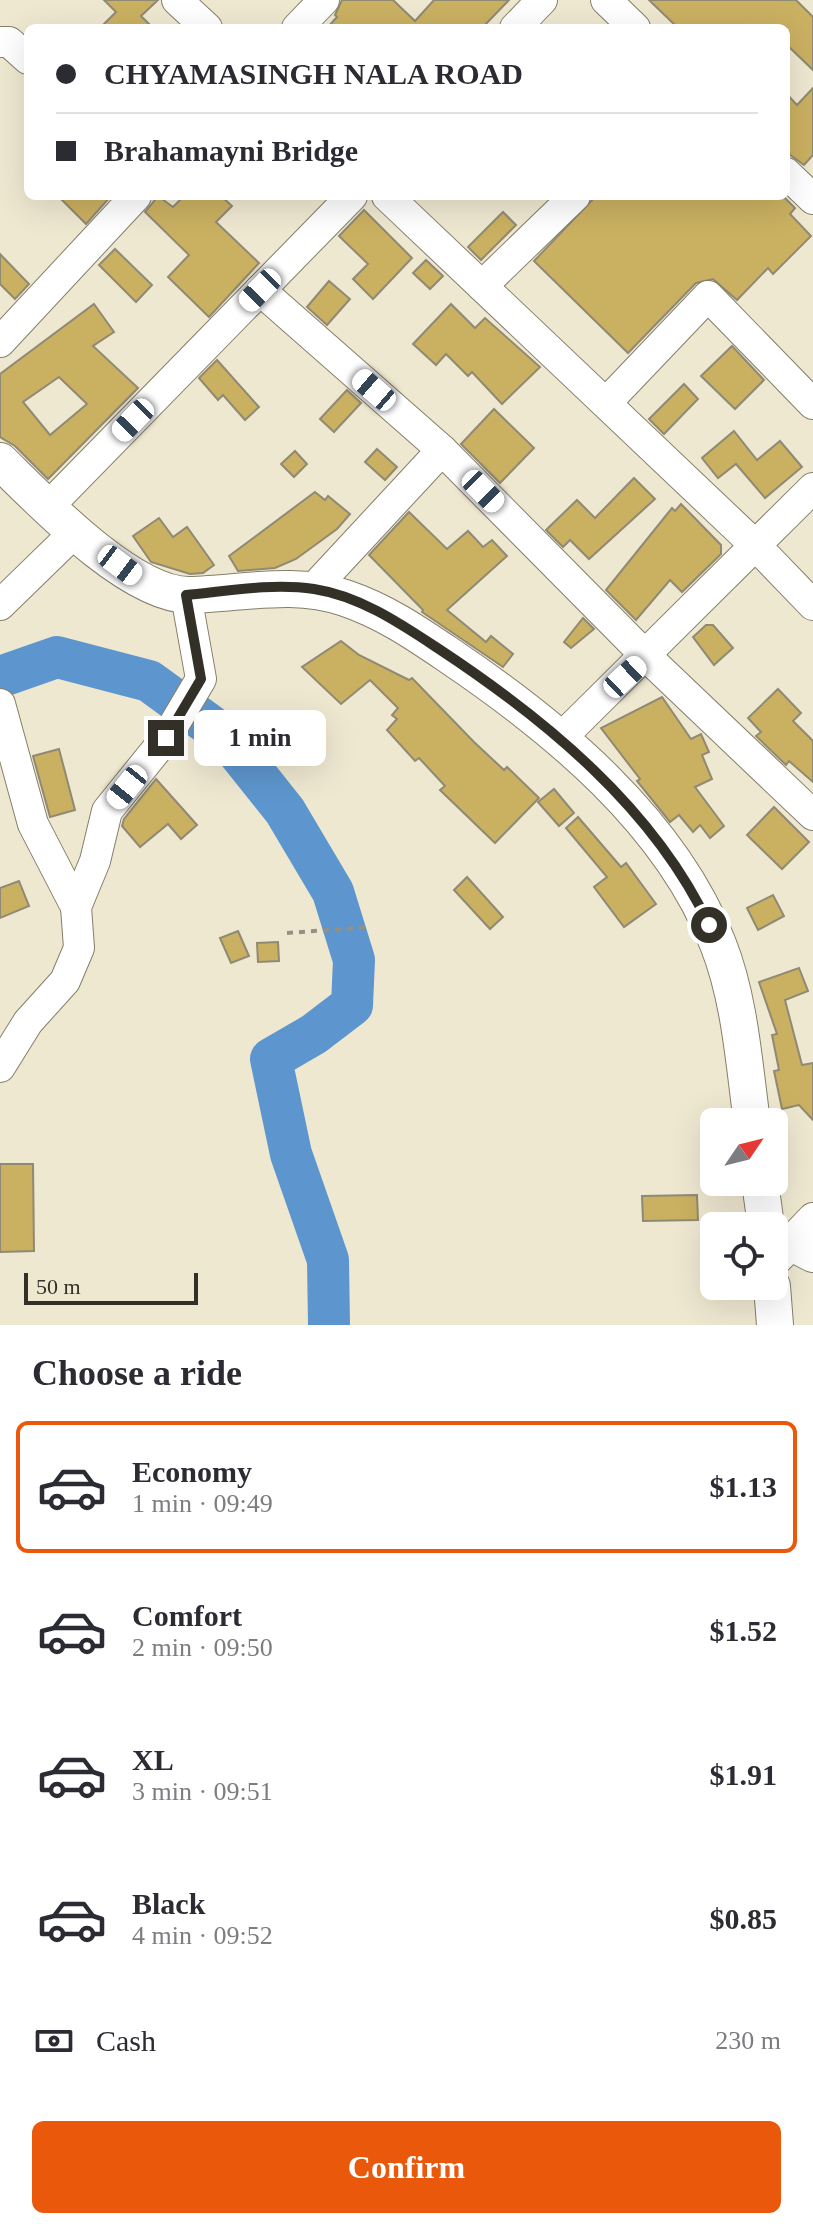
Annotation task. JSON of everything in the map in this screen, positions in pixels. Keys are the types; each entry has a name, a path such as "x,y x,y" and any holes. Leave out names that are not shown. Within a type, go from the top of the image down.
{"main road":[{"path":"0,461 75,532 142,582 186,595 256,588 313,589 390,616 481,677 559,740 616,792 665,851 699,904 719,946 734,1007 750,1108"},
{"path":"767,1196 791,1240"},
{"path":"773,1300 775,1325"}],"street":[{"path":"177,0 203,24"},
{"path":"301,24 324,0"},
{"path":"519,24 542,0"},
{"path":"606,0 631,24"},
{"path":"0,42 9,42 24,55"},
{"path":"790,177 813,199"},
{"path":"0,342 132,200"},
{"path":"48,507 348,200"},
{"path":"391,200 757,547 813,605"},
{"path":"482,286 571,200"},
{"path":"260,290 442,450 647,657 813,815"},
{"path":"606,403 708,296 813,404"},
{"path":"313,589 442,450"},
{"path":"559,740 647,657 813,488"},
{"path":"0,605 75,532"},
{"path":"76,907 95,861 107,811 166,738 201,679 186,595"},
{"path":"0,704 33,824 76,907 79,948 65,981 28,1022 0,1067"}],"path":[{"path":"287,933 370,927"}],"building":[{"path":"104,0 158,0 141,16 149,24 104,24 116,12"},
{"path":"342,0 393,0 415,21 434,0 509,0 486,24 331,24 337,17 335,15"},
{"path":"649,0 796,0 813,17 813,70 790,48 790,24 674,24"},
{"path":"813,88 813,155 804,165 790,155 790,97 797,105"},
{"path":"62,200 107,200 86,224"},
{"path":"155,200 163,200 173,207 180,200 225,200 232,206 216,222 259,263 209,317 168,277 189,255 145,212"},
{"path":"592,200 787,200 795,208 790,214 811,236 773,274 768,268 737,300 713,279 696,283 628,353 534,261"},
{"path":"364,210 412,258 373,299 353,279 368,264 339,236"},
{"path":"503,212 516,225 481,260 468,247"},
{"path":"115,249 152,285 136,302 99,265"},
{"path":"0,254 29,284 15,299 0,284"},
{"path":"426,260 443,276 430,289 413,273"},
{"path":"329,281 350,299 327,325 307,307"},
{"path":"94,304 114,332 93,346 138,388 48,479 15,446 0,437 0,374","holes":["59,377 87,404 50,435 23,402"]},
{"path":"451,304 475,328 485,318 540,367 502,404 472,372 468,376 446,354 436,365 413,344"},
{"path":"732,346 764,380 735,409 701,376"},
{"path":"217,360 259,407 245,420 223,395 218,400 199,378"},
{"path":"684,384 698,399 664,434 649,419"},
{"path":"347,390 361,403 334,432 320,419"},
{"path":"494,409 534,448 500,483 461,444"},
{"path":"734,431 757,460 780,441 802,467 765,498 736,464 718,478 702,458"},
{"path":"377,449 397,467 385,480 365,462"},
{"path":"295,451 307,464 294,477 281,464"},
{"path":"634,478 655,499 589,559 570,540 563,547 546,530 577,500 595,518"},
{"path":"315,492 325,500 328,496 350,514 337,529 296,559 275,568 238,571 229,556"},
{"path":"681,504 721,545 721,554 682,592 670,580 636,620 606,590 672,508 675,511"},
{"path":"409,512 447,549 468,531 483,547 492,540 507,556 447,610 486,642 491,636 513,654 503,667 422,612 369,555"},
{"path":"159,518 173,537 187,527 214,565 203,573 190,574 151,562 133,536"},
{"path":"583,618 594,629 571,648 564,642"},
{"path":"706,625 713,625 733,648 714,665 693,637"},
{"path":"341,641 359,655 409,680 412,678 474,742 504,770 507,767 539,798 495,843 440,790 445,786 419,758 415,761 387,730 397,719 392,715 398,708 370,680 341,704 302,667"},
{"path":"778,689 801,713 793,721 813,741 813,782 789,761 786,765 756,736 761,732 748,718"},
{"path":"662,697 691,739 701,734 709,752 702,755 712,779 695,787 724,826 710,838 700,825 693,832 679,815 670,822 601,728"},
{"path":"59,749 75,810 50,817 33,756"},
{"path":"156,779 197,825 181,839 168,824 140,847 122,826 124,819"},
{"path":"554,789 574,813 559,826 538,802"},
{"path":"774,807 809,842 782,869 747,835"},
{"path":"578,817 621,867 626,863 656,904 624,927 594,887 607,877 566,828"},
{"path":"467,877 503,917 490,929 454,890"},
{"path":"19,881 29,906 0,918 0,888"},
{"path":"773,895 784,916 758,930 747,908"},
{"path":"238,931 249,956 231,963 220,938"},
{"path":"278,942 279,961 258,962 257,943"},
{"path":"799,968 808,991 785,1000 802,1065 813,1063 813,1120 799,1105 782,1108 774,1071 779,1070 772,1035 777,1034 759,982"},
{"path":"0,1164 33,1164 34,1251 0,1252"},
{"path":"697,1195 698,1220 643,1221 642,1196"}],"waterway":[{"path":"0,677 57,657 149,681 226,737 285,811 333,892 354,960 352,1005 314,1034 271,1059 291,1154 328,1260 329,1325"}],"route":[{"path":"166,738 201,679 186,595 256,588 313,589 344,597 390,616 481,677 559,740 616,792 665,851 709,925"}]}
